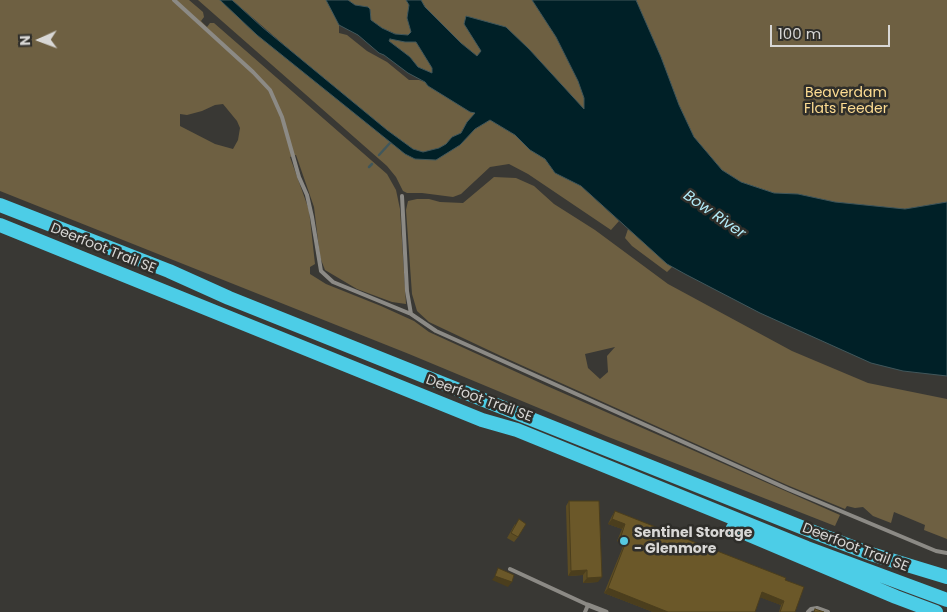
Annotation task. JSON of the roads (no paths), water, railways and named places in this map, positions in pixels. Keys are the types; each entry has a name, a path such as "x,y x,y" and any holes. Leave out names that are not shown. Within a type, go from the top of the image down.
{"highway":[{"name":"Deerfoot Trail SE","path":"0,204 813,532 871,554 947,577"},
{"name":"Deerfoot Trail SE","path":"0,225 482,420 517,430 807,548 947,600"},
{"path":"482,420 896,598 936,612"}],"street":[{"path":"588,605 606,612"}],"lane":[{"path":"174,0 254,72 270,90 282,117 299,177 307,195 321,272 333,282 411,314 436,331 788,490 936,551 947,553"},
{"path":"402,196 407,291 411,314"},
{"path":"510,570 588,605 585,612"},
{"path":"808,612 811,608 828,612"}],"water":[{"name":"Bow River","path":"220,0 232,0 387,130 413,149 423,152 439,148 452,137 461,133 475,113 470,112 428,86 425,82 379,53 358,35 339,25 326,0 348,0 355,5 368,7 371,20 382,28 395,34 408,35 411,32 407,18 409,5 406,0 421,0 425,7 461,43 477,56 481,51 464,24 466,16 506,27 529,49 584,109 584,98 578,81 556,37 532,0 636,0 694,137 722,170 741,182 774,193 798,194 835,202 905,209 947,202 947,376 903,371 871,363 760,313 667,264 581,186 555,173 545,159 530,150 515,135 490,120 475,129 460,145 436,160 415,159 405,154 257,35","holes":["390,39 416,42 432,68 432,73 418,67 410,57 389,41"]}],"waterway":[{"path":"379,155 390,143"},
{"path":"369,167 372,164"}],"place":[{"name":"Sentinel Storage - Glenmore","path":"624,541"}],"park label":[{"name":"Beaverdam Flats Feeder","path":"846,102"}]}
